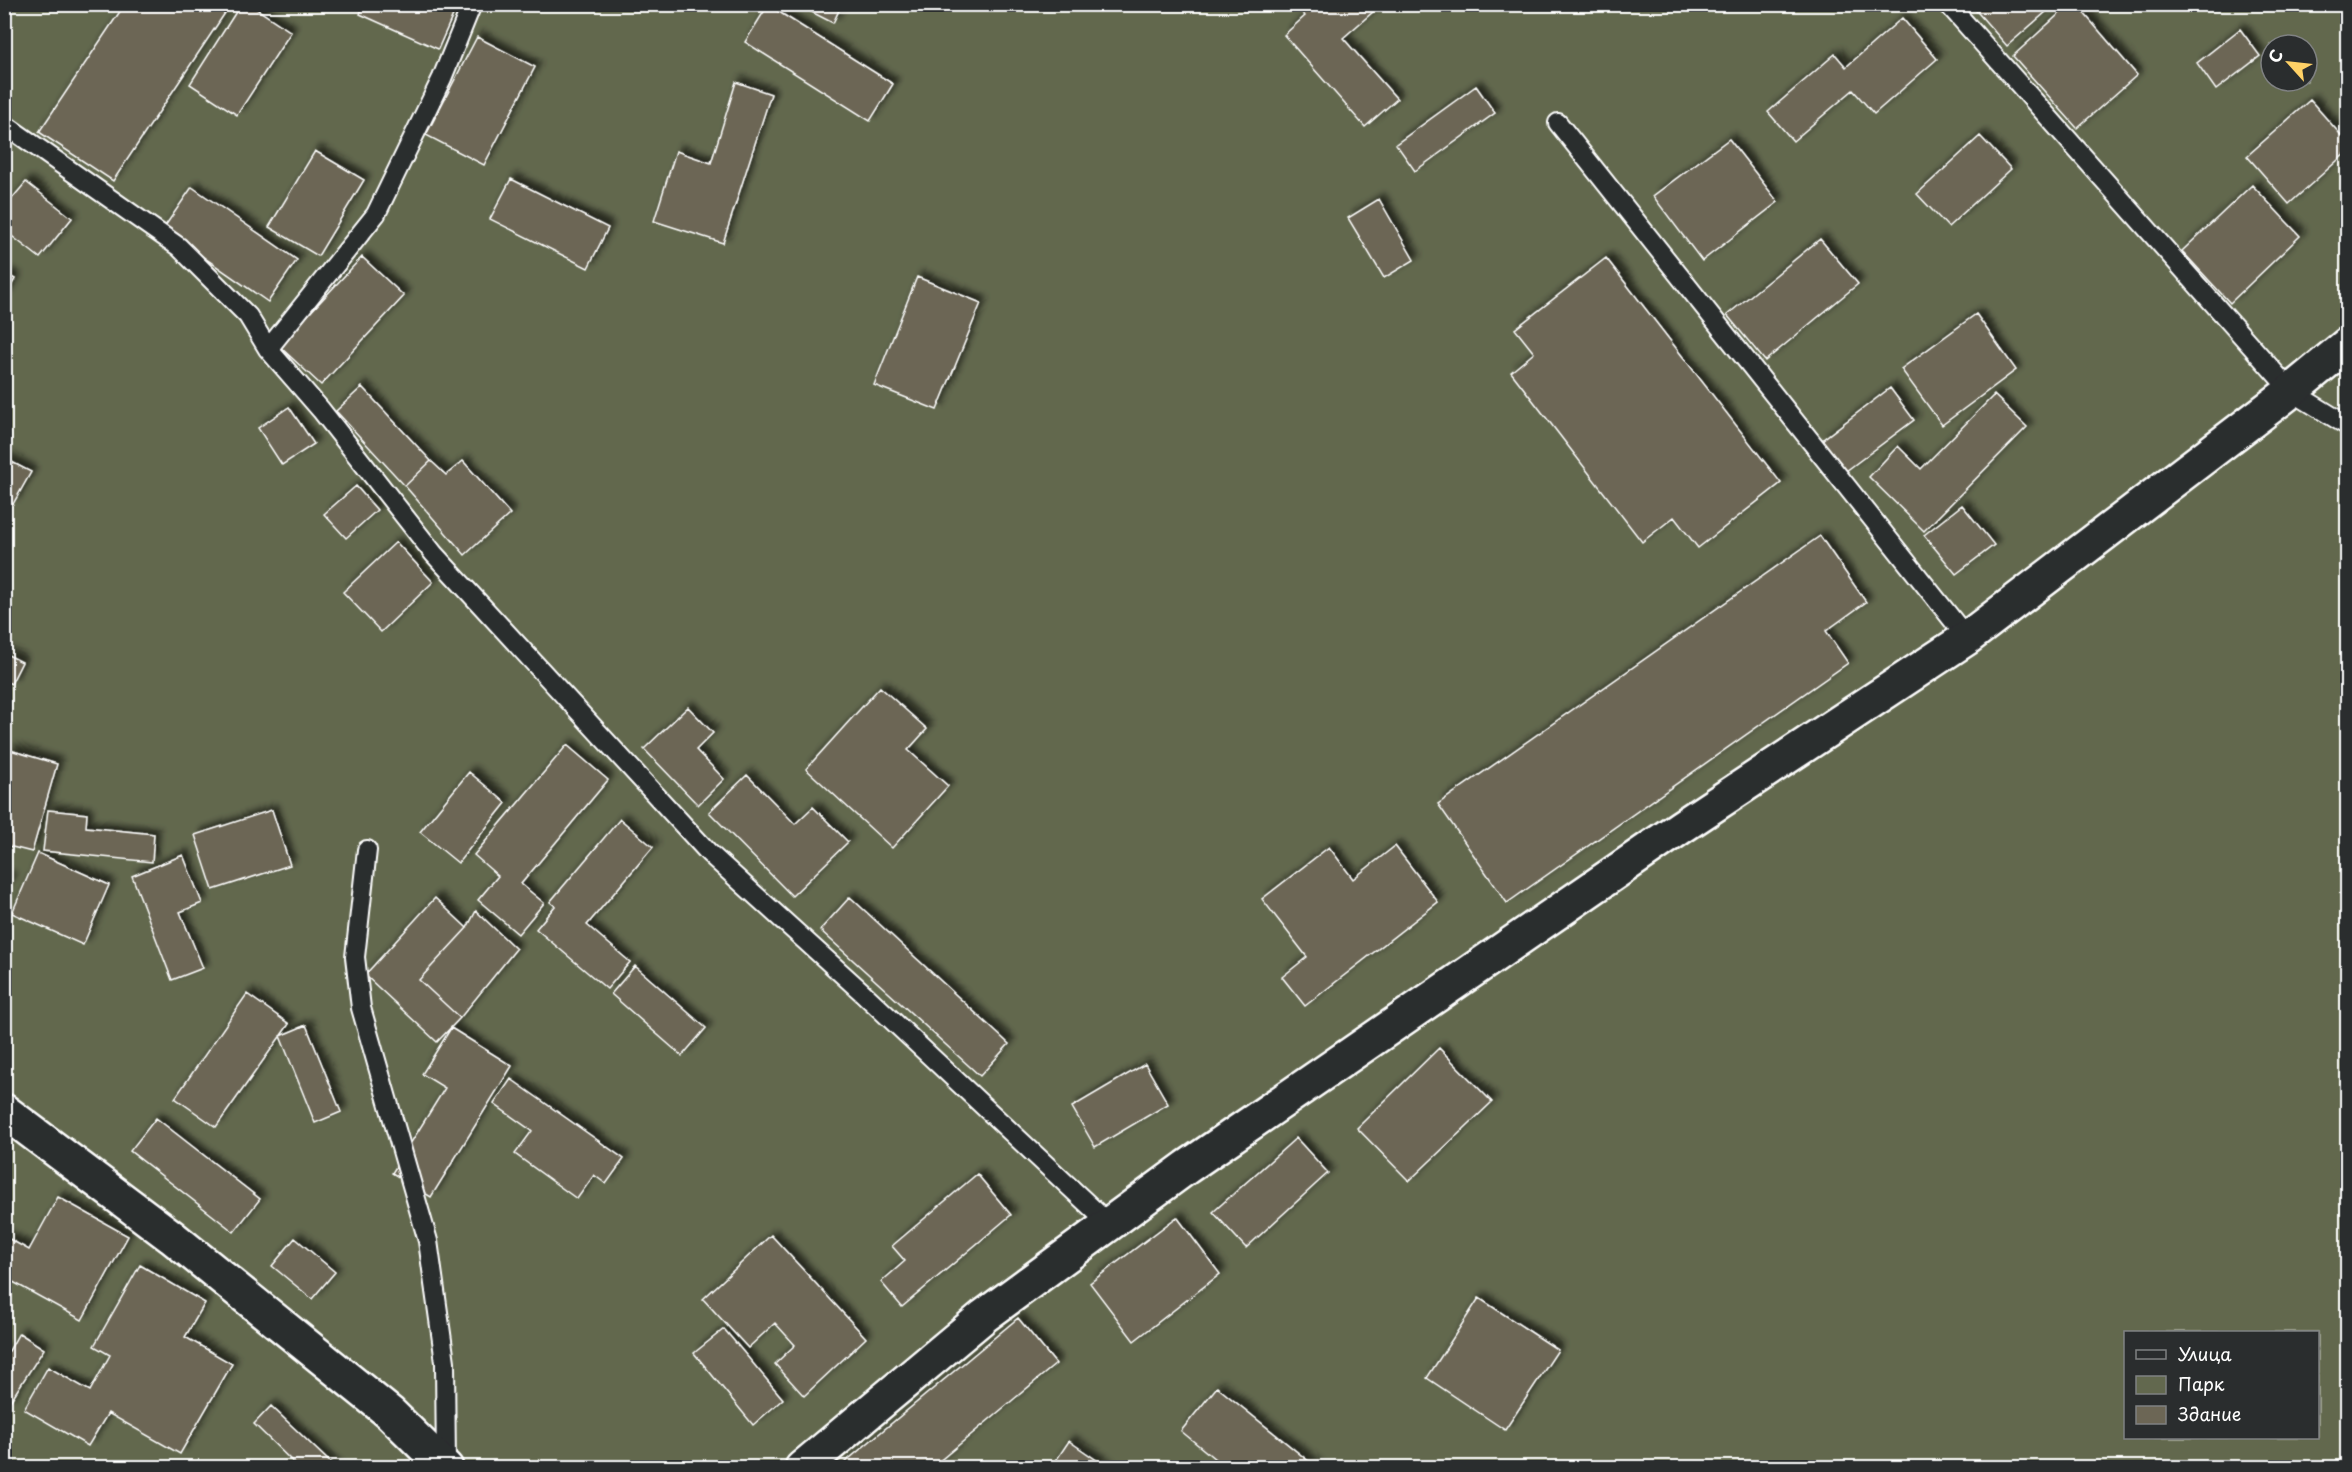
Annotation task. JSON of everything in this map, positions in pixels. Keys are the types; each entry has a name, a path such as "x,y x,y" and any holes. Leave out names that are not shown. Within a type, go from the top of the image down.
{"street":[{"path":"802,1467 984,1317 1108,1223 1681,827 1967,638 2291,391 2348,344"},
{"path":"4,1111 172,1237 390,1413 446,1467"}],"lane":[{"path":"268,349 376,214 442,78 472,4"},
{"path":"1947,4 2291,391 2348,426"},
{"path":"1558,123 1967,638"},
{"path":"4,124 179,247 248,315 268,349 321,410 434,554 709,853 862,992 1108,1223"},
{"path":"367,850 355,957 360,998 375,1061 428,1241 445,1362 446,1467"}],"green space":[{"path":"5,5 2347,5 2347,1467 5,1468"}],"building":[{"path":"125,4 231,4 113,181 39,132"},
{"path":"241,4 249,4 291,32 237,115 190,84"},
{"path":"364,4 429,4 453,15 438,49 360,14"},
{"path":"796,4 842,4 833,23"},
{"path":"1294,4 1382,4 1343,38 1397,99 1365,127 1284,35 1305,16"},
{"path":"1974,4 2054,5 2007,46 1972,6"},
{"path":"2070,4 2076,4 2137,75 2077,128 2013,56"},
{"path":"768,5 893,84 870,121 745,42"},
{"path":"1902,18 1937,59 1874,114 1853,90 1793,141 1768,112 1835,54 1846,67"},
{"path":"2240,29 2259,55 2216,90 2197,63"},
{"path":"477,37 535,67 484,165 426,135"},
{"path":"736,82 771,94 723,243 654,221 676,151 711,163"},
{"path":"1476,86 1495,113 1415,171 1396,144"},
{"path":"2310,100 2348,143 2348,151 2289,204 2247,156"},
{"path":"1980,136 2011,169 1948,227 1917,194"},
{"path":"1729,139 1778,202 1702,261 1653,196"},
{"path":"315,151 364,180 318,256 269,227"},
{"path":"511,179 608,228 588,268 490,219"},
{"path":"26,182 72,218 40,258 4,230 4,208"},
{"path":"2252,185 2300,236 2230,303 2182,251"},
{"path":"192,187 297,260 268,302 163,229"},
{"path":"1379,199 1414,260 1384,278 1348,218"},
{"path":"1820,239 1858,284 1765,361 1727,315"},
{"path":"362,257 404,296 321,385 279,346"},
{"path":"1606,258 1781,483 1698,548 1674,517 1642,542 1511,372 1534,353 1515,329"},
{"path":"4,273 15,279 4,298"},
{"path":"917,277 981,303 937,410 874,385"},
{"path":"1976,314 2016,370 1942,425 1901,369"},
{"path":"362,387 431,461 405,486 336,411"},
{"path":"1890,388 1914,420 1846,471 1822,440"},
{"path":"1994,395 2027,427 1924,531 1869,477 1898,446 1921,469"},
{"path":"289,407 314,444 282,465 258,428"},
{"path":"4,458 31,472 13,504 4,500"},
{"path":"431,461 446,475 463,461 510,514 465,555 405,486"},
{"path":"356,486 377,510 346,538 324,514"},
{"path":"1962,505 1994,545 1956,574 1924,535"},
{"path":"1820,536 1866,602 1826,631 1848,663 1507,903 1438,804"},
{"path":"396,542 433,582 381,632 343,592"},
{"path":"4,653 22,662 11,684 4,680"},
{"path":"880,687 927,729 908,750 948,786 892,848 806,769"},
{"path":"688,707 713,733 696,750 724,779 698,805 644,749"},
{"path":"567,745 608,780 521,884 544,903 518,934 478,900 498,876 474,855"},
{"path":"10,750 57,764 32,852 4,845 4,771"},
{"path":"469,772 506,803 458,863 420,832"},
{"path":"747,775 795,824 813,807 848,842 792,896 709,812"},
{"path":"48,810 87,814 86,827 154,834 152,862 43,851"},
{"path":"272,810 290,865 213,890 195,835"},
{"path":"620,819 653,847 587,925 630,962 607,989 536,929 555,906 550,902"},
{"path":"1395,846 1438,902 1305,1006 1282,977 1307,957 1262,899 1329,847 1353,879"},
{"path":"38,853 109,885 83,945 12,913"},
{"path":"183,855 202,903 180,912 203,968 172,980 132,876"},
{"path":"4,876 10,879 4,889"},
{"path":"850,897 1009,1044 980,1076 820,930"},
{"path":"435,898 467,928 419,980 460,1018 437,1042 365,975"},
{"path":"476,911 516,949 460,1018 419,980 467,928"},
{"path":"635,966 706,1028 682,1056 611,994"},
{"path":"247,994 289,1024 216,1127 175,1098"},
{"path":"306,1025 341,1112 315,1123 280,1036"},
{"path":"451,1028 512,1066 431,1197 392,1173 445,1088 422,1074"},
{"path":"1439,1048 1492,1102 1409,1181 1357,1128"},
{"path":"1145,1064 1168,1104 1095,1147 1072,1107"},
{"path":"511,1079 624,1159 606,1184 594,1175 577,1199 515,1154 532,1131 494,1104"},
{"path":"156,1118 260,1199 234,1232 130,1151"},
{"path":"1296,1138 1328,1173 1246,1248 1213,1212"},
{"path":"977,1174 1011,1215 902,1307 881,1282 905,1261 892,1246"},
{"path":"58,1197 128,1236 82,1320 4,1277 4,1236 29,1250"},
{"path":"1177,1217 1220,1274 1134,1341 1090,1283"},
{"path":"771,1235 866,1338 804,1396 775,1364 795,1345 775,1323 748,1348 703,1299"},
{"path":"295,1238 335,1272 312,1299 272,1266"},
{"path":"140,1265 205,1303 185,1337 232,1364 180,1454 108,1413 88,1446 24,1409 48,1367 90,1391 110,1355 94,1346"},
{"path":"1479,1298 1558,1350 1505,1430 1427,1378"},
{"path":"1018,1318 1056,1364 931,1468 838,1468"},
{"path":"724,1329 783,1399 753,1425 694,1353"},
{"path":"19,1333 44,1349 9,1403 4,1400 4,1349 9,1351"},
{"path":"1217,1387 1317,1468 1226,1468 1181,1431"},
{"path":"271,1406 336,1468 299,1468 254,1424"},
{"path":"1069,1441 1108,1468 1051,1468"}]}
